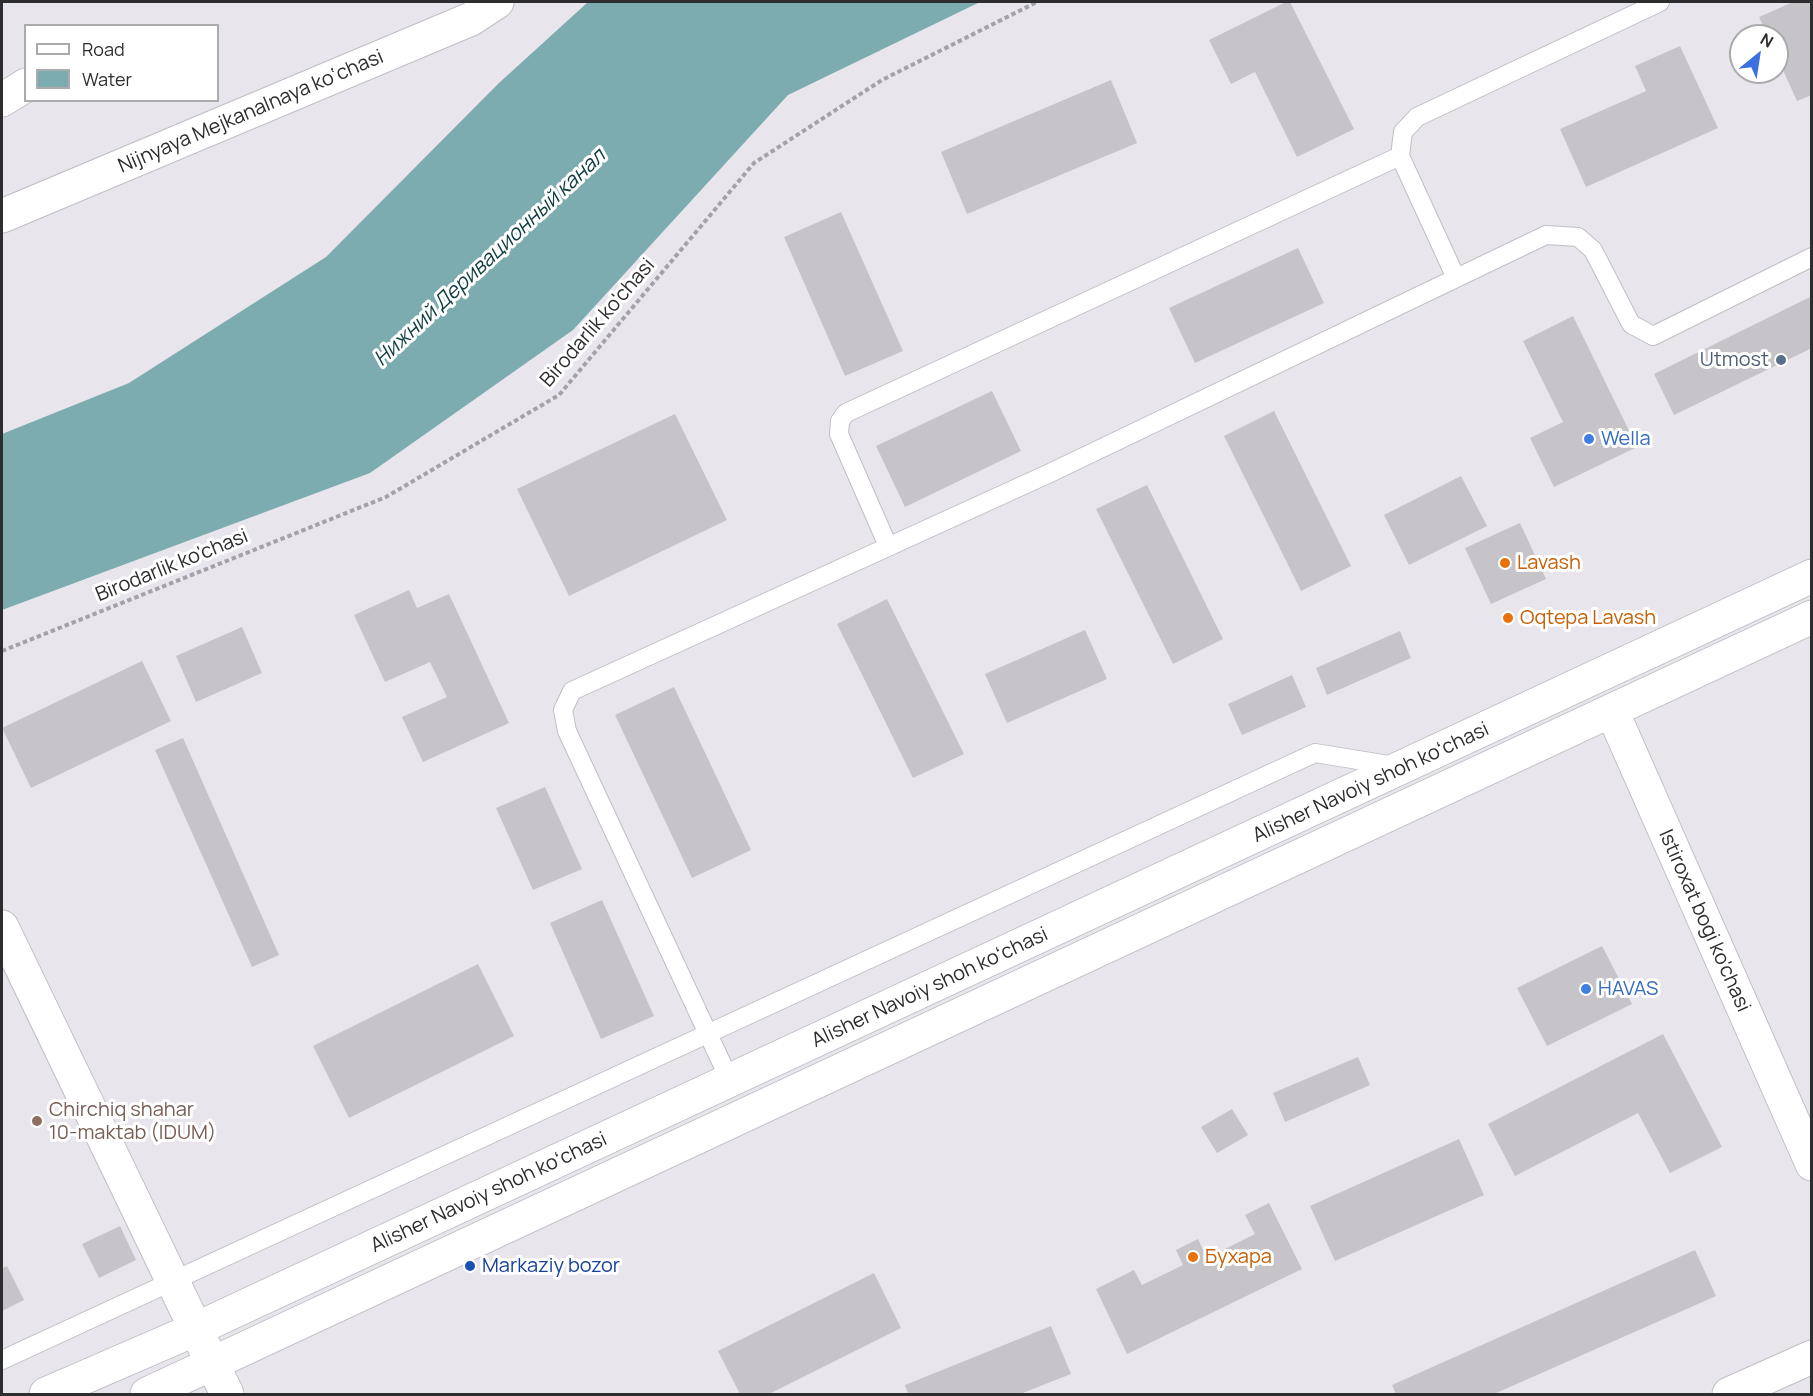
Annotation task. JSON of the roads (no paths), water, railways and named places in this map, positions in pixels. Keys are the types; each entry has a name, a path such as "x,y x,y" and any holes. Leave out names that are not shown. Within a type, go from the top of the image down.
{"main road":[{"name":"Nijnyaya Mejkanalnaya ko‘chasi","path":"2,216 471,19 497,2"},
{"path":"2,100 24,86"},
{"name":"Alisher Navoiy shoh koʻchasi","path":"46,1395 196,1329 1405,768 1812,576"},
{"name":"Alisher Navoiy shoh koʻchasi","path":"147,1395 1812,616"},
{"name":"Istiroxat bogi ko'chasi","path":"1596,679 1812,1164"},
{"path":"2,927 227,1395"},
{"path":"1729,1395 1812,1357"}],"lane":[{"path":"1456,278 1400,156 1403,132 1417,117 1660,2"},
{"path":"888,546 839,434 840,421 846,413 1400,156"},
{"path":"730,1081 567,731 563,710 572,691 596,678 1050,474 1546,235 1578,237 1593,250 1631,324 1653,336 1812,257"},
{"path":"2,1360 1315,753 1405,768"}],"water":[{"name":"Нижний Деривационный канал","path":"588,2 980,2 788,95 573,330 370,473 2,610 2,434 129,383 326,257 499,83"}],"place":[{"name":"Utmost","path":"1781,360"},
{"name":"Wella","path":"1589,439"},
{"name":"Lavash","path":"1505,563"},
{"name":"Oqtepa Lavash","path":"1508,618"},
{"name":"HAVAS","path":"1586,989"},
{"name":"Chirchiq shahar 10-maktab (IDUM)","path":"37,1121"},
{"name":"Бухара","path":"1193,1257"},
{"name":"Markaziy bozor","path":"470,1266"}]}
